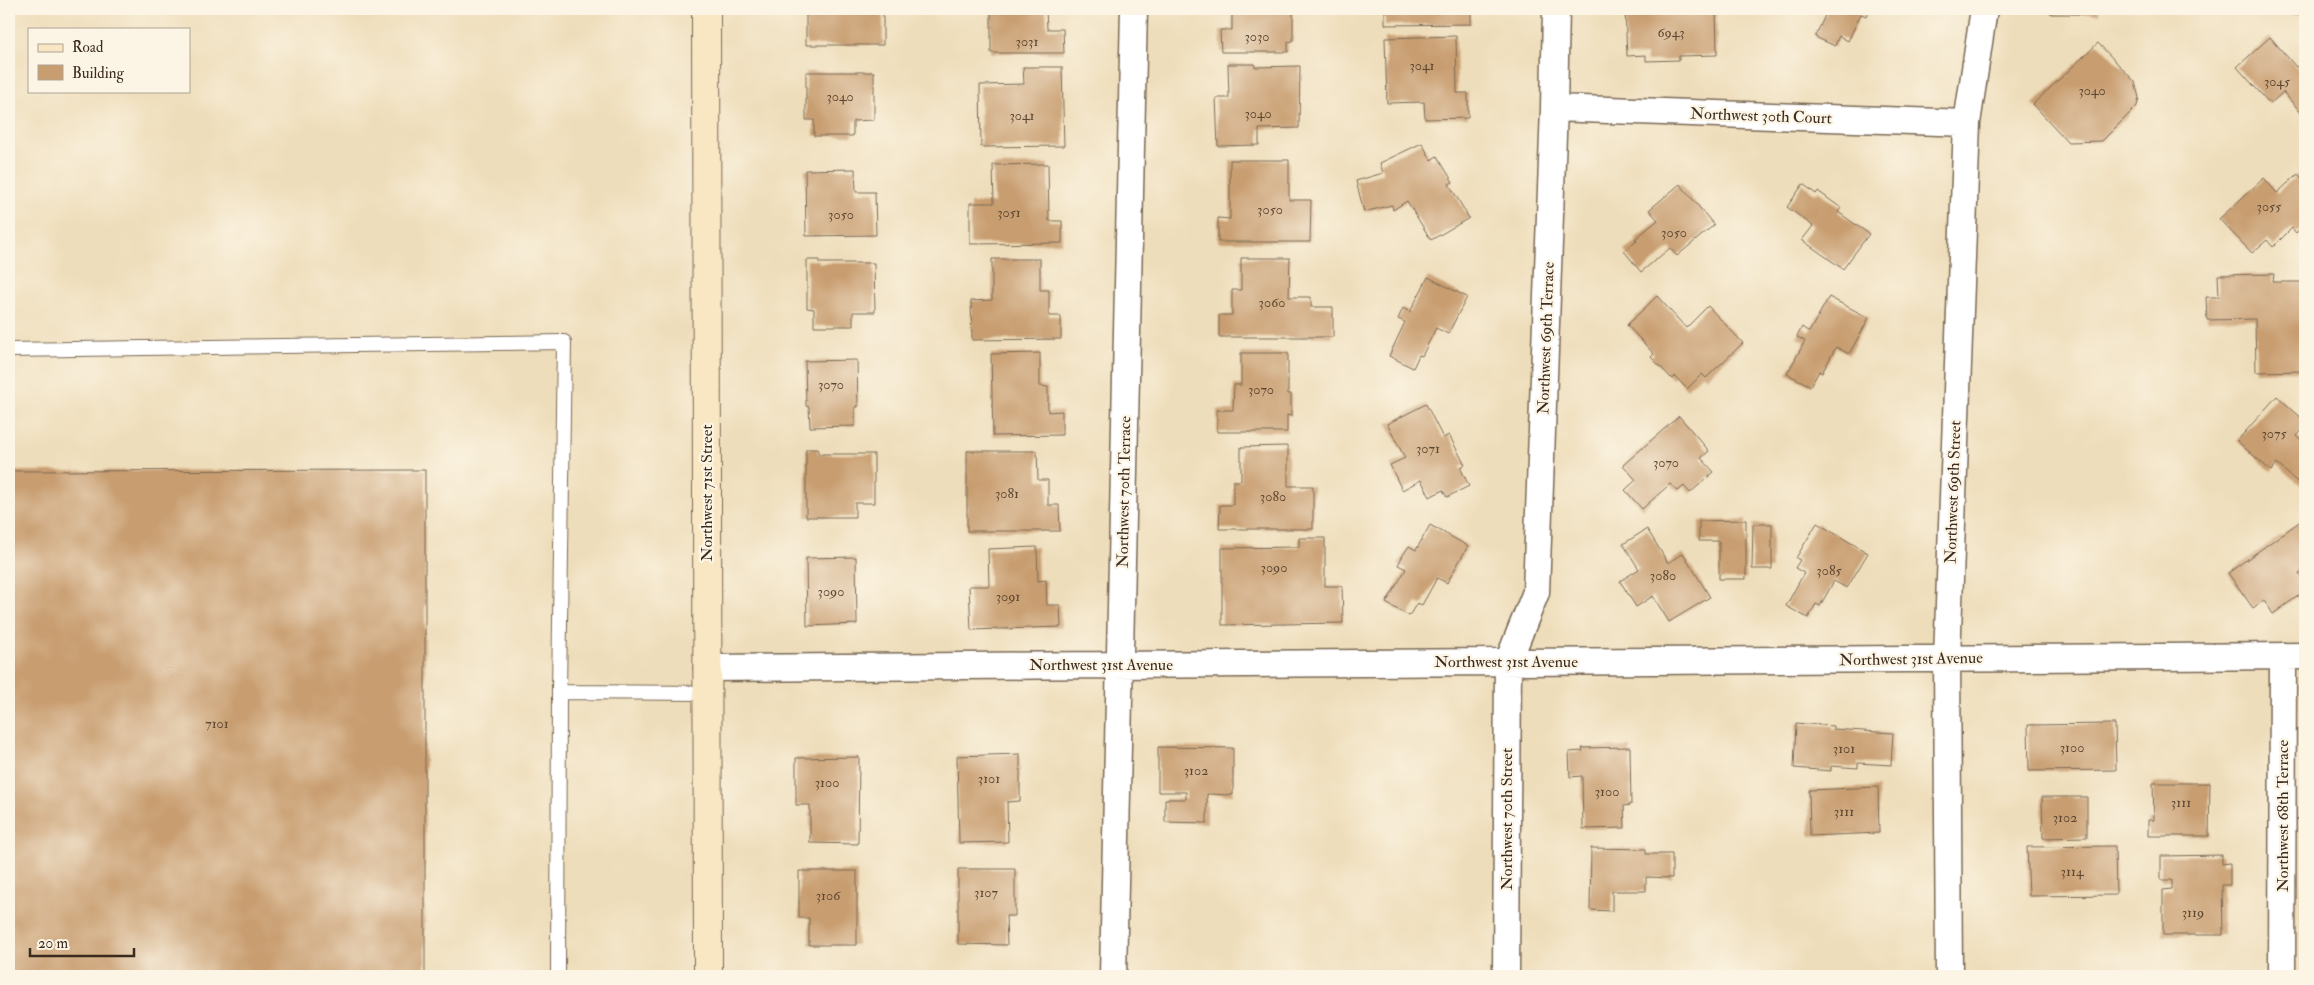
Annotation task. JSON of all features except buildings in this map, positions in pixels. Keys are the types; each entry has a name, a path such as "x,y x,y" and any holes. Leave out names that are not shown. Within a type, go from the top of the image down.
{"street":[{"name":"Northwest 71st Street","path":"706,9 708,976"},
{"name":"Northwest 70th Terrace","path":"1113,976 1134,9"},
{"name":"Northwest 69th Terrace","path":"1508,662 1536,592 1556,9"},
{"name":"Northwest 69th Street","path":"1949,976 1947,658 1967,123 1984,9"},
{"name":"Northwest 30th Court","path":"1554,108 1967,123"},
{"name":"Northwest 31st Avenue","path":"707,681 1120,665 2294,656"},
{"name":"Northwest 68th Terrace","path":"2282,976 2294,656"},
{"name":"Northwest 70th Street","path":"1506,976 1508,662"}],"lane":[{"path":"9,350 564,342 559,692 558,976"},
{"path":"559,692 707,681"}]}
